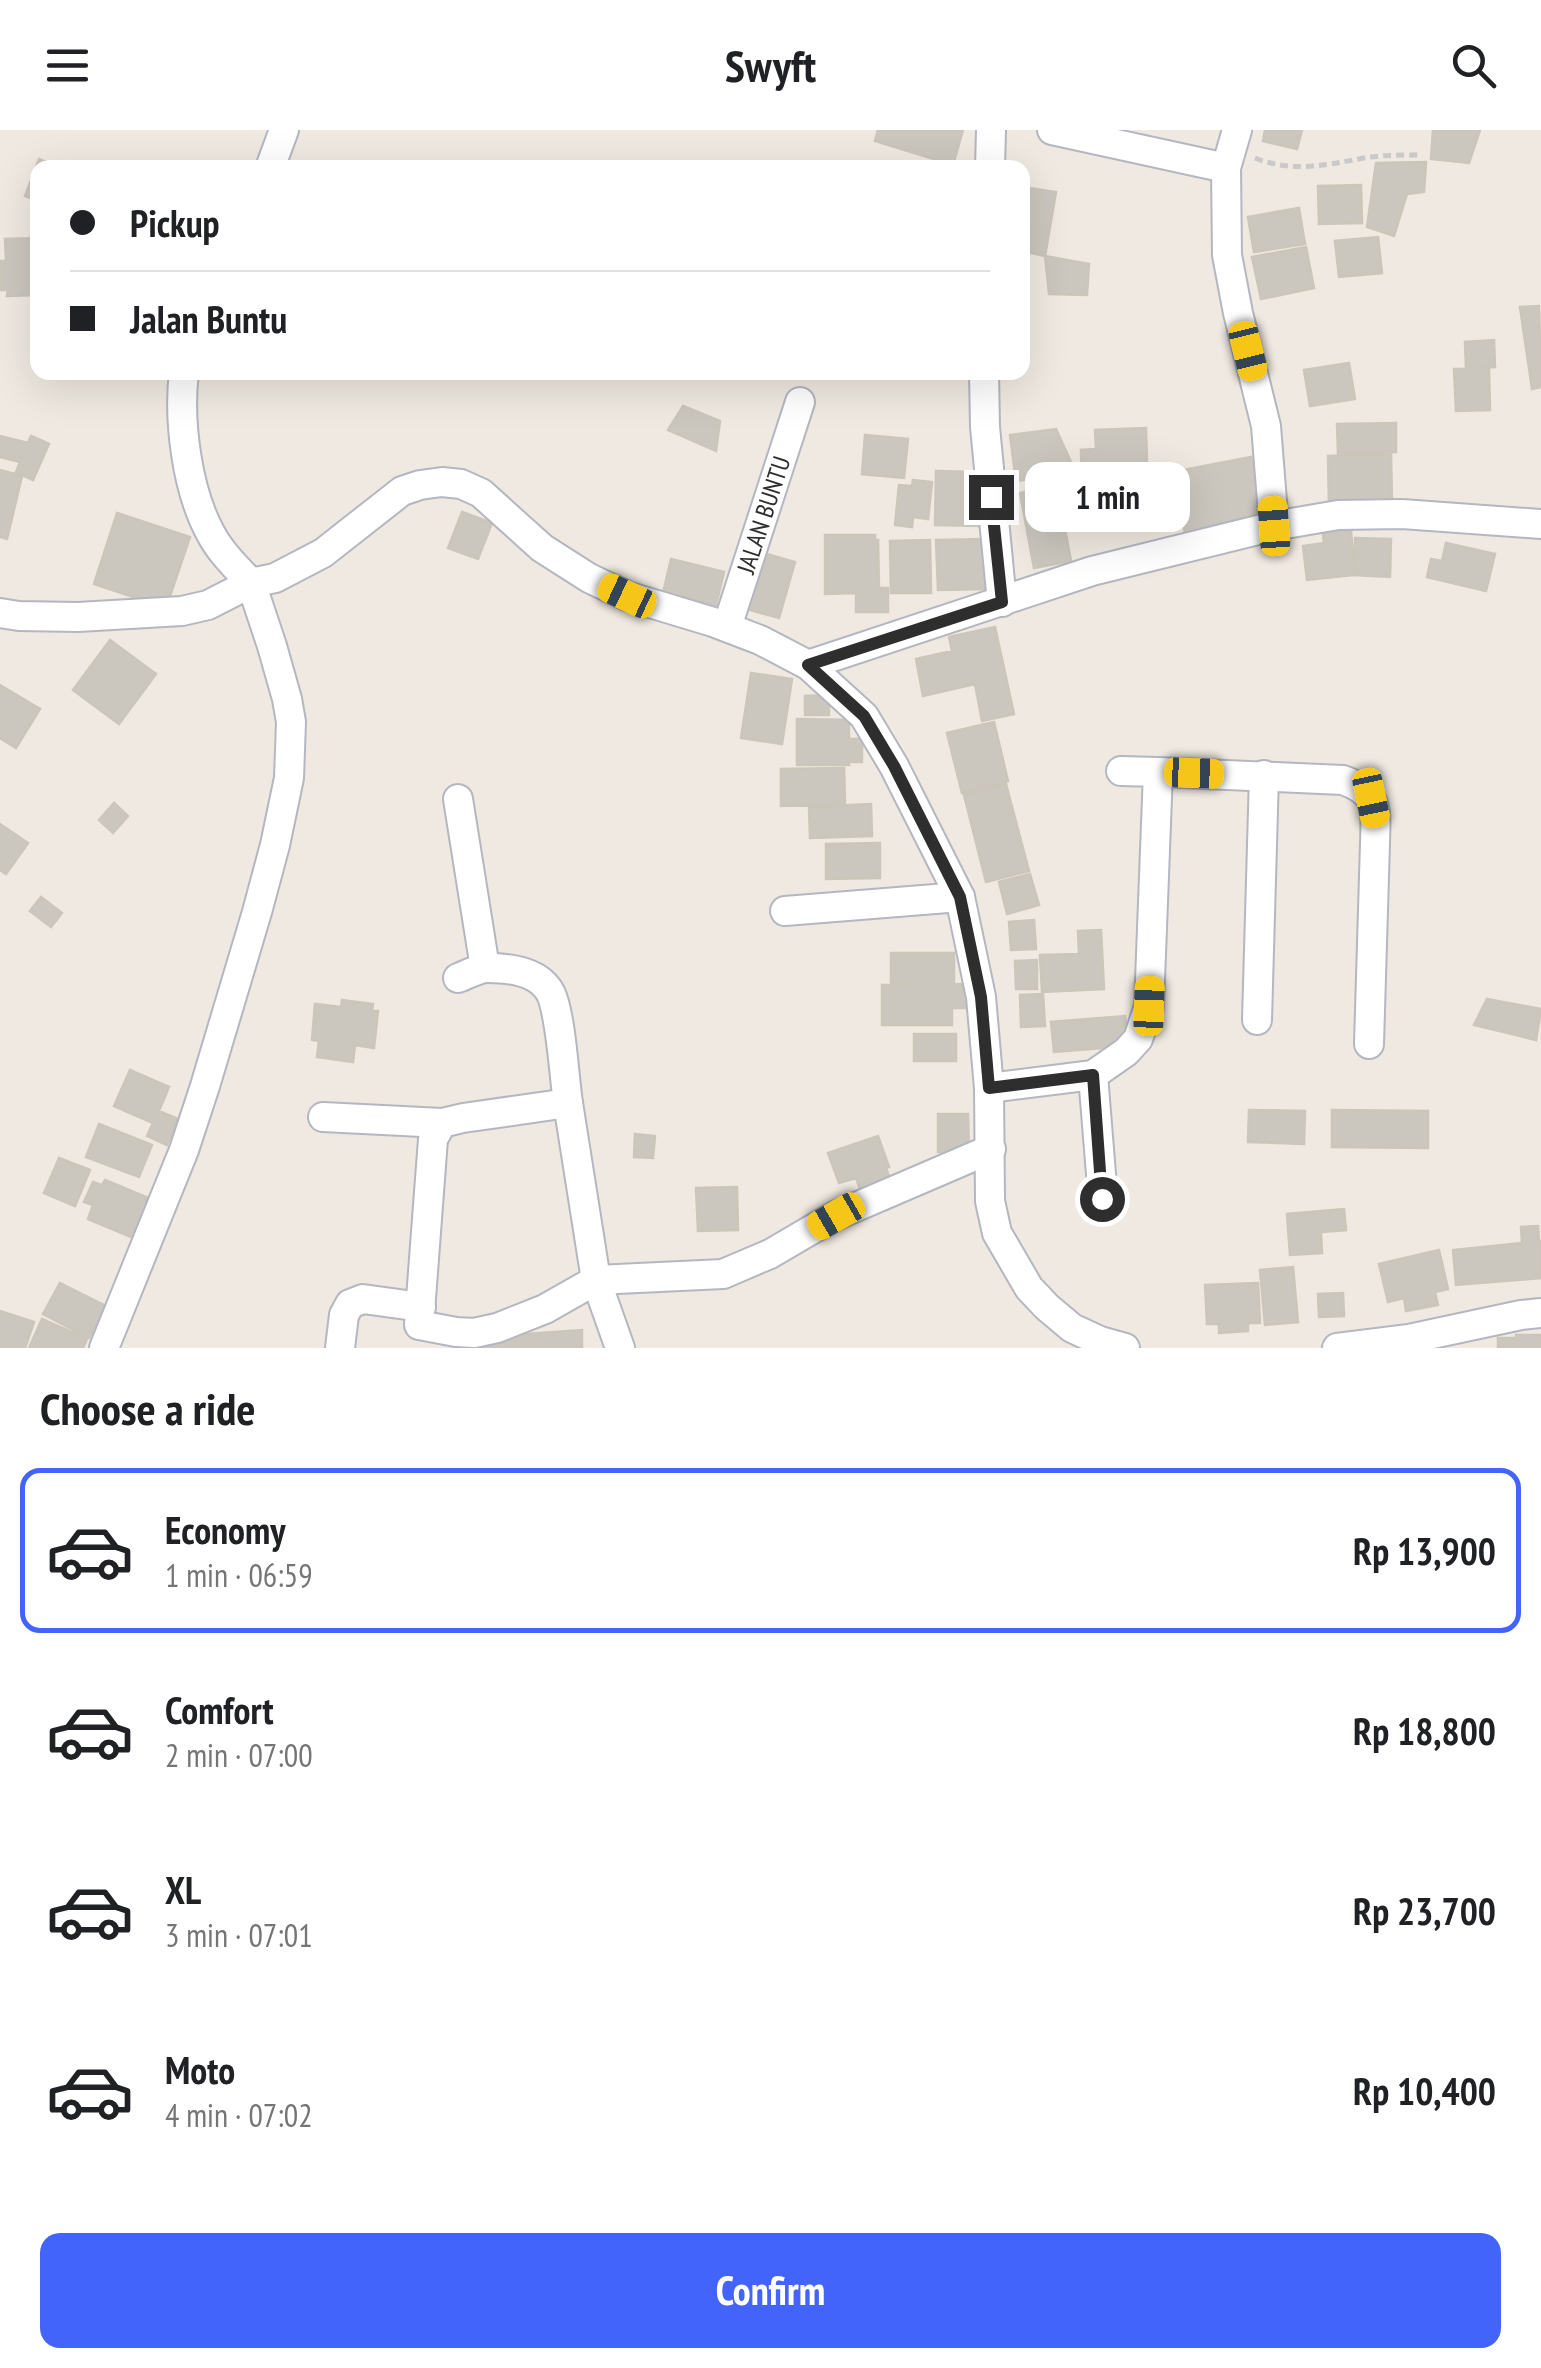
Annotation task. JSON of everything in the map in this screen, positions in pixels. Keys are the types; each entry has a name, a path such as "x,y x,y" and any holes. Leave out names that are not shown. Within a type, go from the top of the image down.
{"street":[{"path":"273,160 284,130"},
{"path":"990,160 992,130"},
{"path":"1052,130 1232,149 1227,255 1266,426 1274,526"},
{"path":"104,1348 184,1150 226,1023 289,778 291,722 287,699 251,584 210,534 197,496 182,426 184,380"},
{"path":"984,380 984,426 1002,602"},
{"name":"JALAN BUNTU","path":"728,627 800,402"},
{"path":"0,613 78,616 182,611 208,605 323,554 402,491 442,482 461,484 480,493 542,548 589,578 627,596 728,627 808,665 864,716 894,766 960,897 981,997 989,1088 990,1201 997,1232 1029,1288 1047,1308 1072,1328 1125,1348"},
{"path":"808,665 1092,571 1274,526 1338,514 1402,514 1541,524"},
{"path":"1121,771 1343,780 1360,786 1371,798 1376,843 1368,1044"},
{"path":"989,1088 1093,1075 1138,1039 1149,1006 1158,772"},
{"path":"1257,1020 1264,775"},
{"path":"458,799 472,973 523,972 539,979 550,994 596,1280 620,1348"},
{"path":"785,911 960,897"},
{"path":"1093,1075 1102,1199"},
{"path":"323,1117 442,1123 568,1103"},
{"path":"419,1326 433,1140 442,1123"},
{"path":"340,1348 344,1315 350,1304 363,1299 419,1326 474,1333 546,1309 596,1280 722,1274 770,1254 836,1216 991,1150"},
{"path":"1337,1348 1541,1314"}],"path":[{"path":"1232,149 1268,163 1304,168 1378,156 1419,155"}],"building":[{"path":"878,130 963,130 954,160 937,160 875,141"},
{"path":"1265,130 1302,130 1297,149 1263,141"},
{"path":"1433,130 1480,130 1469,163 1431,159"},
{"path":"1426,162 1424,192 1407,194 1394,236 1367,227 1376,163"},
{"path":"1361,185 1362,223 1319,224 1318,186"},
{"path":"1030,188 1056,192 1045,256 1030,253"},
{"path":"1299,208 1305,244 1254,252 1248,217"},
{"path":"1378,237 1382,273 1339,277 1335,241"},
{"path":"30,238 30,295 7,296 8,290 0,290 0,261 6,261 5,239"},
{"path":"1306,247 1314,288 1261,299 1252,257"},
{"path":"1045,256 1089,264 1087,295 1049,294"},
{"path":"1539,306 1541,387 1532,389 1520,307"},
{"path":"1494,340 1495,367 1466,368 1465,342"},
{"path":"1349,363 1355,399 1310,406 1304,370"},
{"path":"1489,368 1490,410 1456,411 1454,369"},
{"path":"683,406 720,421 716,451 668,430"},
{"path":"1396,423 1396,452 1338,453 1337,424"},
{"path":"1146,428 1148,496 1082,498 1081,450 1096,449 1095,430"},
{"path":"1056,429 1076,473 1016,481 1010,435"},
{"path":"865,435 908,439 904,478 862,474"},
{"path":"0,436 28,443 31,436 49,444 33,480 16,472 20,462 0,457"},
{"path":"1391,454 1392,504 1329,505 1328,456"},
{"path":"1251,457 1263,519 1185,534 1173,472"},
{"path":"0,470 22,476 7,539 0,537"},
{"path":"936,471 980,472 979,526 935,525"},
{"path":"913,480 932,482 928,519 913,517 912,527 895,525 899,485 912,486"},
{"path":"1057,486 1071,561 1034,568 1020,493"},
{"path":"462,512 492,523 478,559 448,548"},
{"path":"117,513 190,537 166,608 94,584"},
{"path":"1351,530 1354,575 1307,580 1303,546 1324,543 1323,534"},
{"path":"825,535 875,535 879,588 888,588 888,612 856,612 856,593 825,594"},
{"path":"1355,538 1391,539 1390,577 1354,575"},
{"path":"985,539 987,589 938,590 936,540"},
{"path":"930,540 931,593 891,593 890,541"},
{"path":"1446,543 1495,554 1486,591 1427,577 1431,559 1442,561"},
{"path":"760,552 795,562 779,618 743,608"},
{"path":"671,559 724,572 716,605 663,593"},
{"path":"995,627 1014,714 982,721 975,684 923,696 916,659 952,651 949,637"},
{"path":"110,640 156,674 119,724 73,690"},
{"path":"751,673 792,679 782,744 741,738"},
{"path":"0,685 40,709 16,748 0,738"},
{"path":"829,695 829,715 805,715 805,696"},
{"path":"797,719 849,720 849,739 862,739 862,762 797,765"},
{"path":"994,722 1008,781 962,793 947,733"},
{"path":"844,768 845,804 781,806 781,769"},
{"path":"1006,784 1029,871 986,882 964,795"},
{"path":"114,803 128,816 113,833 99,820"},
{"path":"871,804 872,836 810,838 809,807"},
{"path":"0,824 28,843 6,874 0,870"},
{"path":"880,843 880,878 826,879 826,844"},
{"path":"1030,874 1039,905 1007,914 999,882"},
{"path":"41,897 62,913 51,927 30,911"},
{"path":"1034,920 1036,949 1011,950 1009,922"},
{"path":"1101,930 1104,989 1042,992 1040,955 1079,954 1078,931"},
{"path":"891,953 954,953 954,984 891,984"},
{"path":"1037,960 1037,989 1016,989 1015,961"},
{"path":"978,984 978,1008 952,1008 952,1025 882,1025 882,985"},
{"path":"1043,994 1045,1026 1021,1027 1020,995"},
{"path":"1487,999 1541,1009 1536,1040 1474,1025"},
{"path":"342,1000 373,1004 372,1011 378,1011 374,1048 355,1045 353,1062 317,1057 319,1041 312,1040 315,1004 341,1007"},
{"path":"1125,1016 1128,1046 1054,1052 1051,1022"},
{"path":"914,1034 956,1034 956,1061 914,1061"},
{"path":"130,1070 169,1087 159,1111 178,1119 167,1145 147,1136 153,1123 114,1106"},
{"path":"1249,1110 1305,1111 1304,1144 1248,1142"},
{"path":"1332,1110 1428,1111 1428,1148 1332,1147"},
{"path":"938,1114 968,1114 969,1152 938,1152"},
{"path":"99,1124 152,1145 139,1177 86,1157"},
{"path":"635,1134 655,1136 653,1158 634,1157"},
{"path":"878,1136 891,1182 861,1192 856,1178 839,1183 828,1153"},
{"path":"59,1158 90,1170 75,1206 44,1193"},
{"path":"105,1180 153,1200 136,1239 88,1219 93,1205 84,1202 93,1182 102,1185"},
{"path":"737,1187 738,1230 698,1231 696,1188"},
{"path":"1344,1209 1346,1230 1321,1232 1322,1253 1290,1255 1287,1214"},
{"path":"1538,1226 1541,1278 1456,1285 1453,1250 1522,1243 1521,1227"},
{"path":"1439,1250 1448,1289 1435,1292 1438,1305 1406,1311 1404,1298 1388,1302 1379,1264"},
{"path":"1293,1267 1298,1322 1265,1325 1260,1270"},
{"path":"60,1283 106,1306 89,1338 43,1314"},
{"path":"1258,1283 1260,1323 1248,1323 1248,1331 1219,1333 1219,1324 1207,1324 1205,1285"},
{"path":"1343,1293 1344,1316 1319,1317 1318,1294"},
{"path":"0,1311 34,1322 25,1348 0,1348"},
{"path":"42,1319 87,1339 83,1348 29,1348"},
{"path":"582,1330 582,1348 458,1348 458,1339"},
{"path":"1516,1335 1541,1335 1541,1348 1516,1348"},
{"path":"1498,1338 1514,1338 1515,1348 1498,1348"}],"route":[{"path":"991,497 1002,602 808,665 864,716 894,766 960,897 981,997 989,1088 1093,1075 1102,1199"}]}
